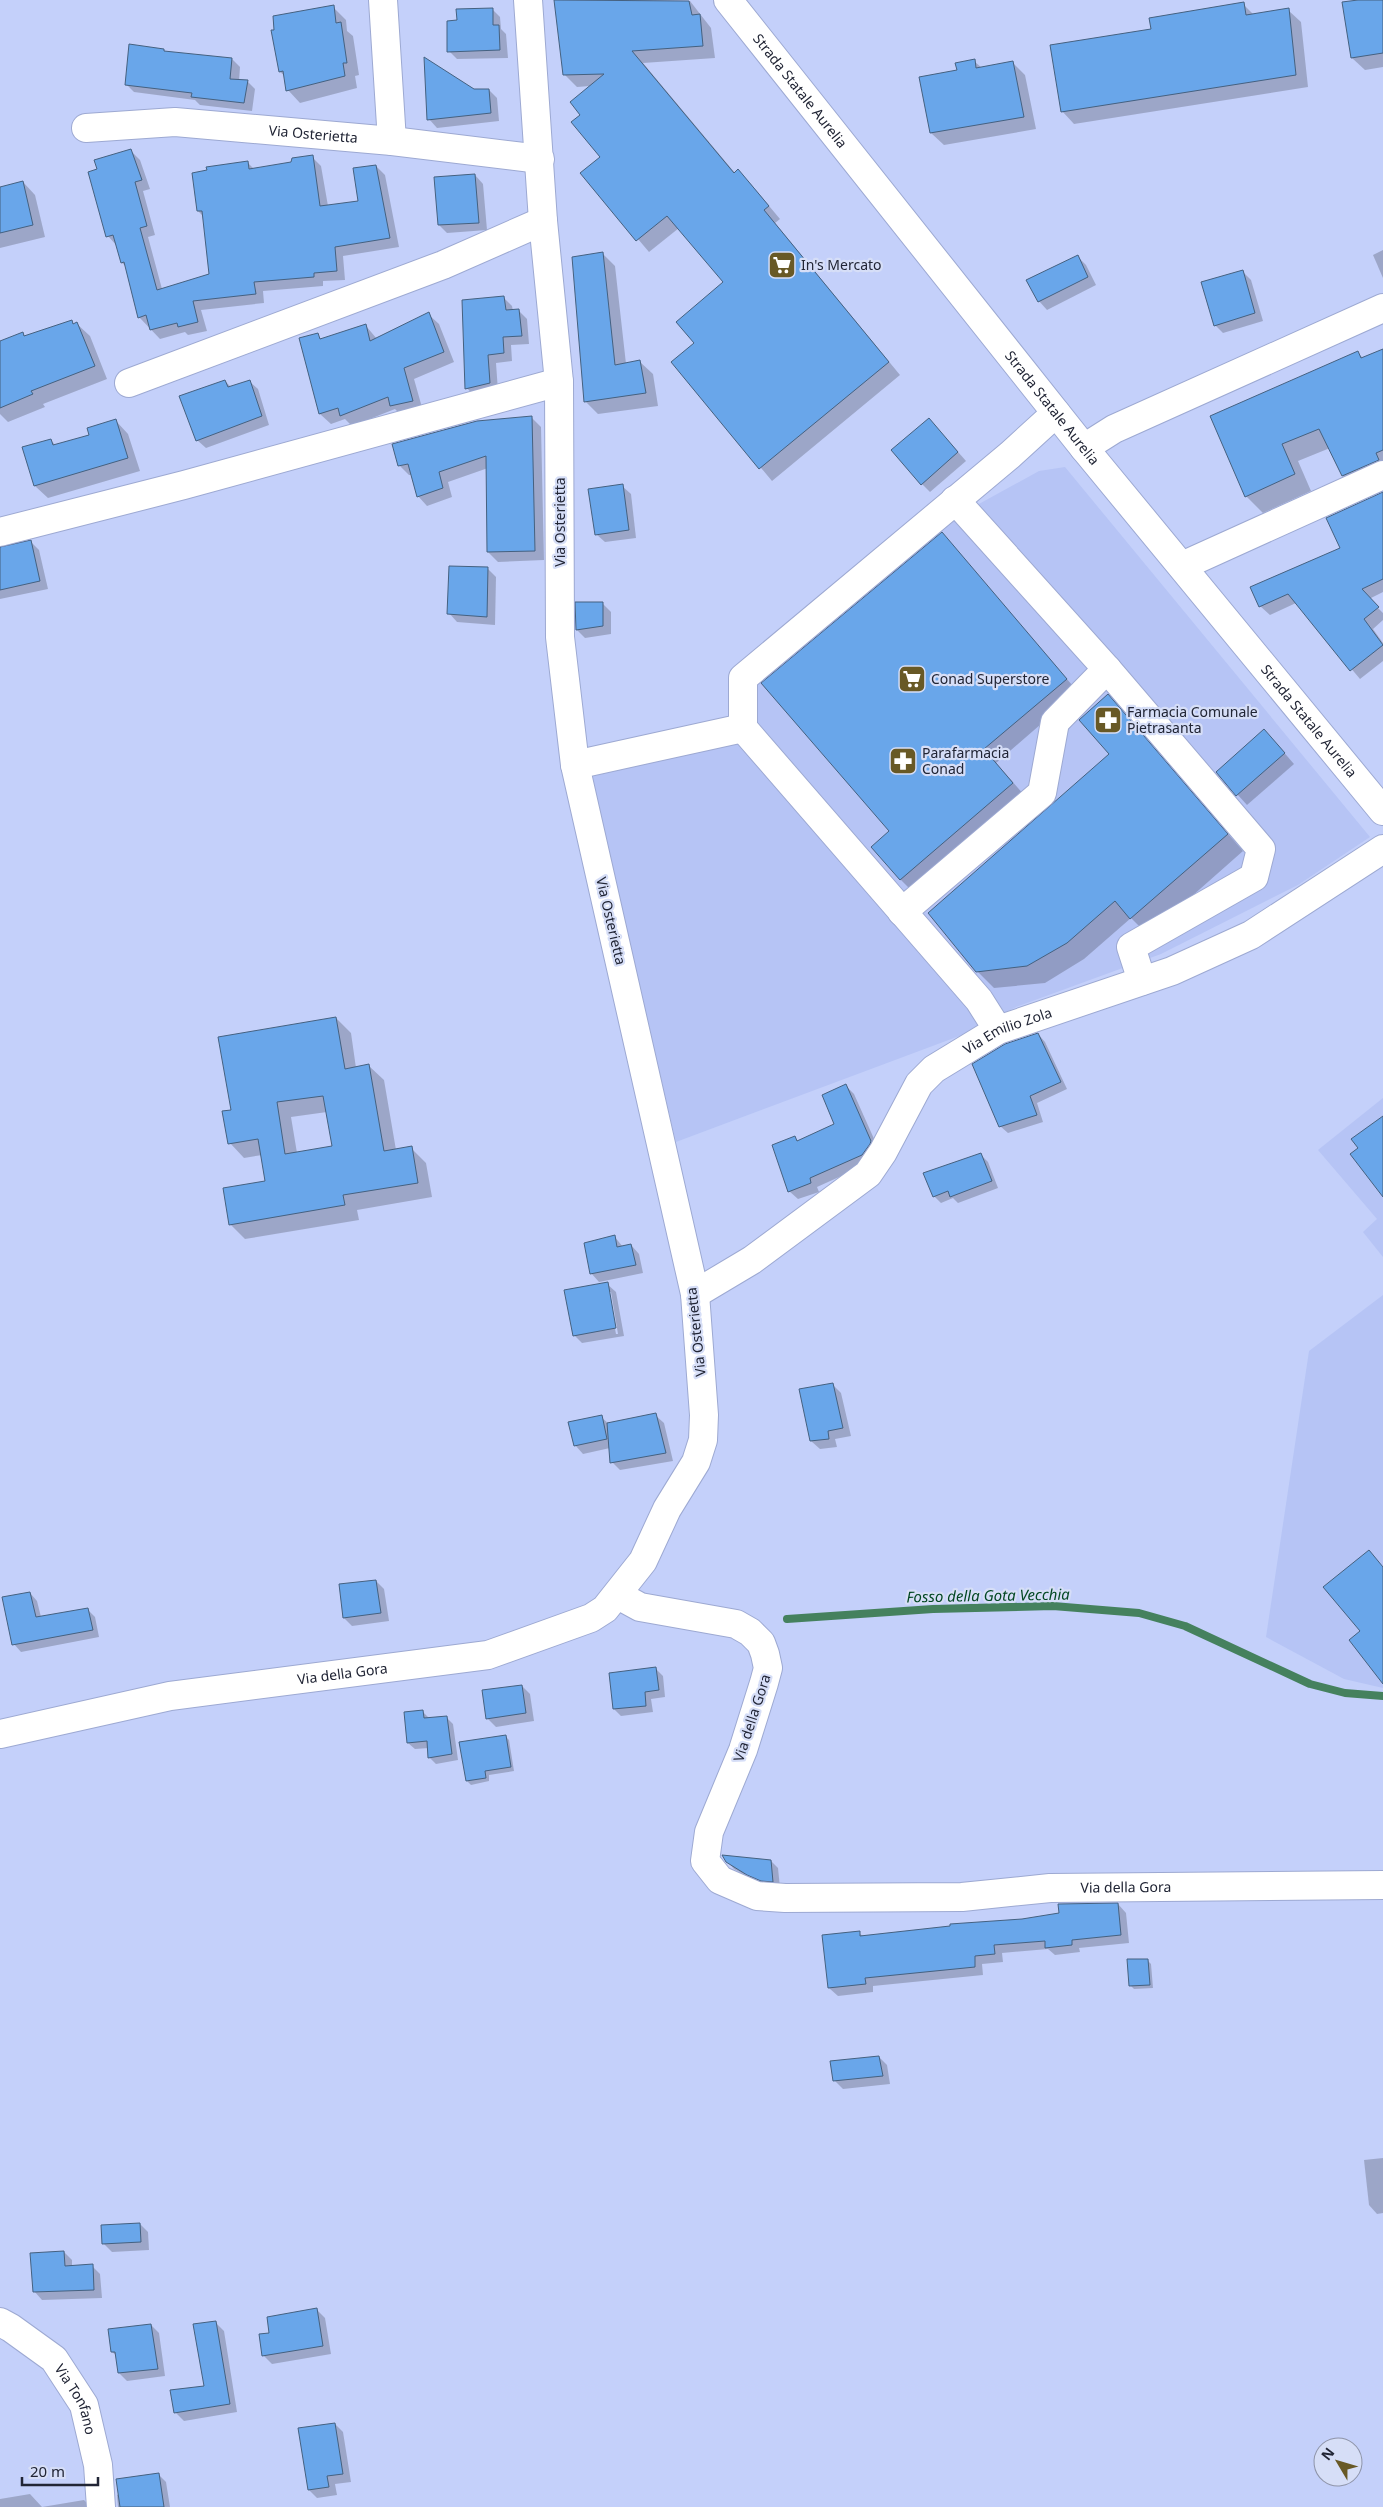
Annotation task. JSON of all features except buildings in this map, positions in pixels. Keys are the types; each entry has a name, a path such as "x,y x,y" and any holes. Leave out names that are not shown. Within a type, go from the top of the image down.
{"street":[{"path":"383,0 392,141"},
{"name":"Via Osterietta","path":"528,0 543,221 559,382 560,637 575,765 695,1294 704,1415 703,1440 696,1462 667,1509 643,1561 618,1595"},
{"name":"Strada Statale Aurelia","path":"728,0 1084,448 1383,811"},
{"name":"Via Osterietta","path":"86,128 175,122 392,141 540,159"},
{"path":"129,384 443,265 543,221"},
{"path":"1084,448 1114,429 1383,308"},
{"path":"0,532 184,486 559,382"},
{"path":"998,1030 979,1000 742,728 743,678 1056,413"},
{"path":"1182,566 1383,475"},
{"path":"955,500 1107,668 1261,849 1254,877 1131,947 1142,981"},
{"path":"902,912 1042,793 1055,722 1107,668"},
{"path":"575,765 742,728"},
{"name":"Via Emilio Zola","path":"695,1294 752,1260 868,1174 883,1152 918,1084 934,1068 998,1030 1172,971 1251,935 1383,849"},
{"name":"Via della Gora","path":"0,1734 170,1696 488,1655 591,1618 606,1608 618,1595 640,1607 736,1624 750,1632 761,1643 768,1668 743,1750 709,1832 705,1861 720,1880 756,1896 864,1900 962,1897 1050,1888 1295,1884 1383,1885"},
{"name":"Via Tonfano","path":"0,2322 54,2359 84,2405 98,2465 102,2507"}],"shaded area":[{"path":"1065,467 1370,837 1298,885 1161,954 1016,1007 970,1032 676,1142 590,777 738,742 758,679 937,527 1039,471"},
{"path":"1383,1098 1383,1257 1363,1232 1377,1219 1318,1150"},
{"path":"1383,1295 1383,1688 1344,1679 1266,1637 1309,1351"}],"waterway":[{"name":"Fosso della Gota Vecchia","path":"787,1619 933,1609 1053,1606 1139,1613 1185,1626 1310,1684 1345,1693 1383,1696"}],"place":[{"name":"In's Mercato","path":"782,265"},
{"name":"Conad Superstore","path":"912,679"},
{"name":"Farmacia Comunale Pietrasanta","path":"1108,720"},
{"name":"Parafarmacia Conad","path":"903,761"}]}
